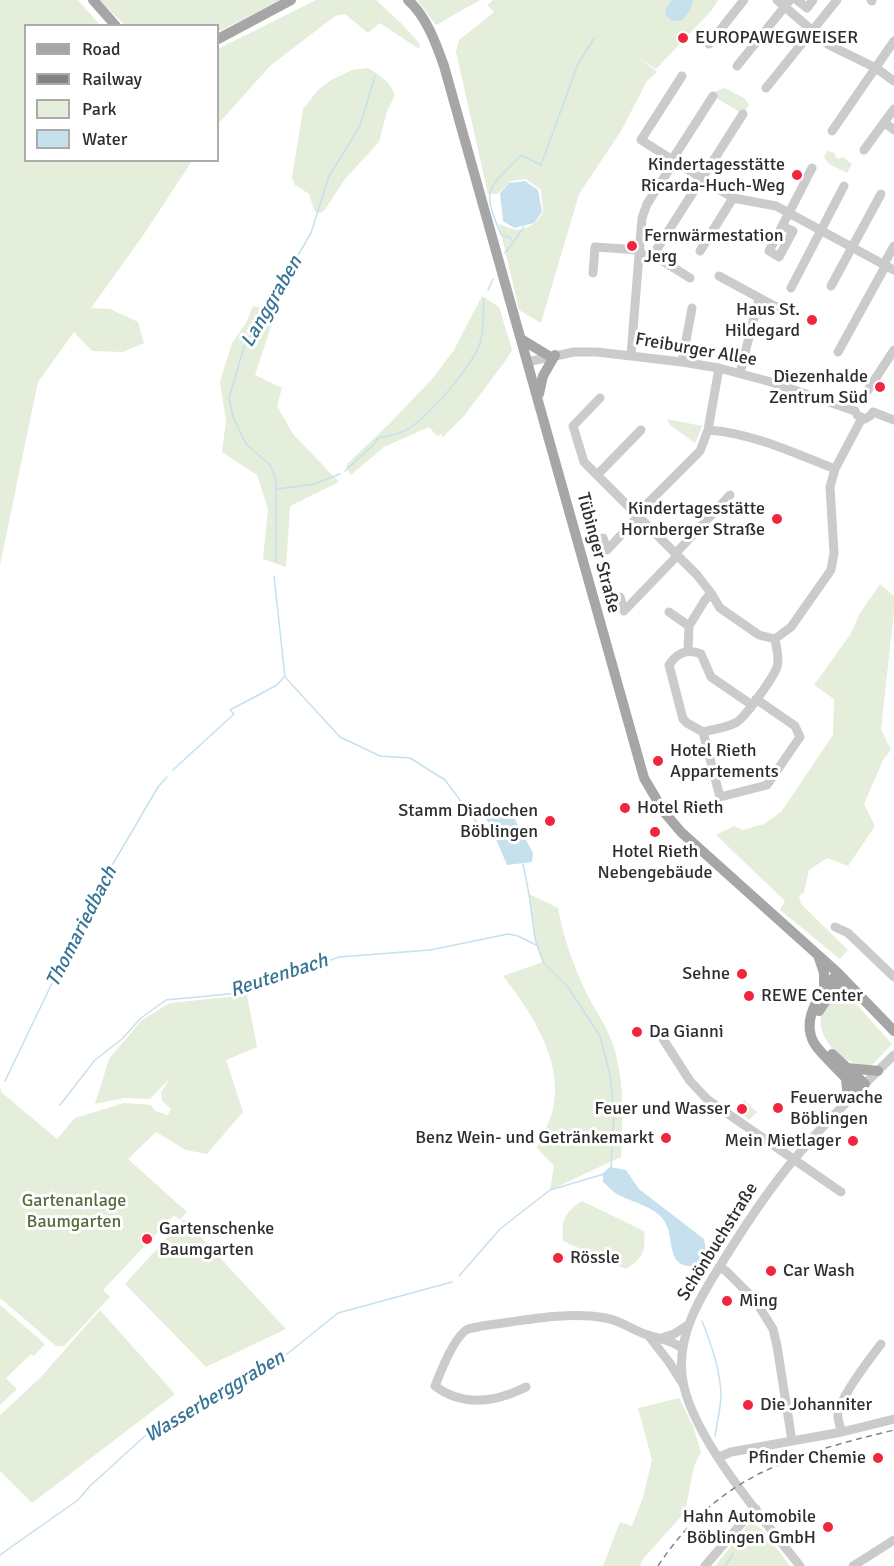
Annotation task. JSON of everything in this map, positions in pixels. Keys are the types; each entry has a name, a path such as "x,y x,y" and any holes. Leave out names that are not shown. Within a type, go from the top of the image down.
{"main road":[{"path":"93,0 114,24"},
{"path":"219,38 291,0"},
{"name":"Tübinger Straße","path":"408,0 423,19 439,51 638,761 652,795 681,832 841,976 894,1031"},
{"path":"521,339 552,356 543,376 538,398"},
{"path":"817,954 824,973 825,994"},
{"path":"841,976 825,994 818,1013 817,1033 825,1048 862,1087"},
{"path":"825,994 858,993"},
{"path":"847,1073 878,1071"},
{"path":"847,1073 849,1099"}],"street":[{"path":"709,44 744,0"},
{"path":"797,0 807,8 813,0"},
{"path":"766,88 837,0"},
{"path":"737,66 784,2 829,45 876,68 894,81"},
{"path":"832,131 894,41"},
{"path":"682,76 642,140 733,198 768,203 888,266"},
{"path":"631,355 642,218 647,204 713,96"},
{"path":"864,150 894,109"},
{"path":"653,255 743,114"},
{"path":"884,123 894,130"},
{"path":"782,226 812,168"},
{"path":"791,288 844,186"},
{"path":"831,286 881,194"},
{"path":"700,251 733,198"},
{"path":"838,352 888,266 894,246"},
{"path":"593,273 595,247 653,255 690,278"},
{"path":"719,276 778,308"},
{"path":"740,373 759,298"},
{"path":"682,362 692,308"},
{"path":"864,401 866,393 894,350"},
{"name":"Freiburger Allee","path":"527,362 552,356 597,352 719,368 771,382 855,411 862,418"},
{"path":"603,538 607,550 638,517 640,511 700,451 708,430 719,368"},
{"path":"600,398 573,426 584,462 697,575 720,608 759,635 775,639"},
{"path":"855,411 857,404 864,401 871,404 873,412"},
{"path":"775,639 791,627 831,570 834,553 830,487 835,469 862,418 870,416 873,412"},
{"path":"873,412 894,420"},
{"path":"597,475 641,430"},
{"path":"708,430 726,431 765,442 835,469"},
{"path":"620,597 624,611 730,495"},
{"path":"688,651 689,626 711,593"},
{"path":"669,612 689,626"},
{"path":"703,732 720,797 767,785 800,737 795,726 754,702 711,677 701,654 688,651 675,656 669,665 683,719 703,732 737,723 754,702 777,668 775,639"},
{"path":"835,927 848,933 894,977"},
{"path":"663,1039 690,1081 708,1100 841,1192"},
{"name":"Schönbuchstraße","path":"800,1566 719,1457 694,1413 684,1386 682,1348 688,1324 743,1228 794,1160 849,1099 894,1055"},
{"path":"719,1267 755,1300 772,1329 779,1353 792,1441"},
{"path":"526,1387 495,1399 466,1401 448,1396 435,1386 456,1344 470,1329 561,1316 590,1316 618,1321 672,1349 682,1348"},
{"path":"654,1338 674,1334 688,1324"},
{"path":"654,1338 684,1386"},
{"path":"842,1432 838,1413 841,1406 855,1380 881,1344"},
{"path":"719,1457 731,1452 842,1432 894,1419"},
{"path":"705,1566 756,1509"},
{"path":"853,1566 894,1540"}],"green space":[{"path":"0,0 78,0 99,24 24,24 24,162 191,162 142,237 91,308 110,309 138,322 144,343 123,352 92,351 74,332 38,382 0,565"},
{"path":"99,0 280,0 219,31 219,24 124,24"},
{"path":"316,0 376,0 420,44 419,49 380,23 368,33 345,14 335,16 270,66 219,123 219,48"},
{"path":"417,0 480,0 436,25"},
{"path":"493,0 718,0 712,10 656,69 640,59 657,72 647,81 621,131 579,194 541,323 519,310 499,224 518,230 534,223 543,213 541,190 526,179 511,181 497,194 488,194 456,52 459,40 494,12 487,5"},
{"path":"368,68 384,79 395,95 387,111 379,142 345,179 324,211 315,212 309,194 295,185 292,178 303,109 318,90 331,80 352,70"},
{"path":"725,88 744,98 749,105 743,114 713,96 716,91"},
{"path":"827,151 835,153 839,159 843,157 852,164 847,173 829,164 824,157"},
{"path":"482,296 499,307 512,350 506,360 464,416 443,437 441,434 437,436 429,427 384,447 351,475 346,467 347,464 432,379 454,350"},
{"path":"253,306 276,311 255,375 282,388 277,406 293,434 339,482 290,506 286,567 263,559 268,509 257,475 222,452 226,421 220,382 232,343 246,323"},
{"path":"667,419 702,426 695,443 670,425"},
{"path":"880,584 894,596 894,611 881,729 891,750 883,760 864,804 875,826 848,866 827,858 809,870 804,892 799,896 801,904 848,950 840,959 780,910 785,901 716,835 734,826 743,830 764,824 781,812 833,735 834,699 814,685 850,635 860,613"},
{"path":"529,894 558,908 576,970 611,1039 621,1082 621,1157 550,1190 554,1166 537,1148 553,1109 554,1073 543,1038 524,1005 503,976 543,962 535,939"},
{"name":"Gartenanlage Baumgarten","path":"247,995 257,1047 226,1060 243,1112 207,1154 186,1150 156,1132 128,1159 187,1212 180,1220 174,1215 103,1290 110,1297 64,1346 56,1346 0,1298 0,1091 57,1139 75,1118 124,1103 151,1105 155,1111 168,1115 171,1109 162,1101 161,1092 171,1077 150,1099 124,1098 95,1104 109,1059 142,1020 170,1003"},
{"path":"849,996 892,1044 871,1066 854,1063 840,1055 829,1044 822,1032 821,1019 824,1008 833,1000"},
{"path":"744,1100 757,1112 749,1120 736,1109"},
{"path":"582,1201 644,1231 644,1249 636,1262 626,1269 563,1241 565,1217"},
{"path":"184,1219 286,1329 206,1367 125,1284"},
{"path":"0,1305 45,1344 34,1356 31,1354 6,1378 17,1389 0,1405"},
{"path":"100,1310 175,1394 32,1503 0,1471 0,1415 40,1378"},
{"path":"679,1398 693,1426 701,1452 694,1466 685,1512 643,1559 640,1566 603,1566 620,1522 632,1526 643,1497 652,1460 638,1408"},
{"path":"749,1524 754,1524 763,1530 790,1566 715,1566"}],"water":[{"path":"672,0 693,0 683,20 672,21 665,14"},
{"path":"525,181 538,190 542,212 534,223 514,228 503,221 500,193 509,183"},
{"path":"492,802 499,810 510,810 533,853 532,862 507,865 490,825 478,807"},
{"path":"610,1167 626,1170 639,1189 704,1239 706,1250 696,1266 679,1263 672,1251 667,1227 659,1215 648,1207 617,1194 603,1182 603,1173"}],"waterway":[{"path":"505,253 513,243 510,237 502,236 495,220 491,208 491,191 495,183 521,155 541,165 578,64 594,38"},
{"name":"Langgraben","path":"276,562 276,480 270,465 246,444 233,417 229,398 244,347 311,233 329,176 360,126 375,76"},
{"path":"514,241 524,227"},
{"path":"488,290 493,279"},
{"path":"345,471 378,438 401,433 408,429 428,413 450,389 470,362 481,340 484,299"},
{"path":"278,489 314,484 340,474"},
{"name":"Langgraben","path":"274,576 285,677 340,737 380,756 410,758 445,780 487,836 495,839"},
{"name":"Thomariedbach","path":"173,770 234,714 230,710 277,685 284,677"},
{"name":"Thomariedbach","path":"5,1081 93,898 158,787 167,777"},
{"name":"Langgraben","path":"523,864 535,939 543,962 568,987 600,1036 610,1074 614,1113 611,1168"},
{"name":"Reutenbach","path":"60,1105 95,1060 122,1039 141,1018 166,1000 239,993 339,957 430,950 508,934 518,936 538,946"},
{"name":"Wasserberggraben","path":"459,1276 500,1229 550,1190 604,1174"},
{"name":"Wasserberggraben","path":"0,1555 78,1500 90,1486 146,1435 277,1362 338,1313 452,1282"},
{"name":"Langgraben","path":"702,1321 719,1375 721,1394 715,1436"},
{"name":"Langgraben","path":"725,1566 733,1554"}],"railway":[{"path":"658,1566 706,1509 733,1489 791,1460 894,1430"}],"place":[{"name":"EUROPAWEGWEISER","path":"683,38"},
{"name":"Kindertagesstätte Ricarda-Huch-Weg","path":"797,175"},
{"name":"Fernwärmestation Jerg","path":"632,246"},
{"name":"Haus St. Hildegard","path":"812,320"},
{"name":"Diezenhalde Zentrum Süd","path":"880,387"},
{"name":"Kindertagesstätte Hornberger Straße","path":"777,519"},
{"name":"Hotel Rieth Appartements","path":"658,761"},
{"name":"Hotel Rieth","path":"625,808"},
{"name":"Stamm Diadochen Böblingen","path":"550,821"},
{"name":"Hotel Rieth Nebengebäude","path":"655,832"},
{"name":"Sehne","path":"742,974"},
{"name":"REWE Center","path":"749,996"},
{"name":"Da Gianni","path":"637,1032"},
{"name":"Feuerwache Böblingen","path":"778,1108"},
{"name":"Feuer und Wasser","path":"742,1109"},
{"name":"Benz Wein- und Getränkemarkt","path":"666,1138"},
{"name":"Mein Mietlager","path":"853,1141"},
{"name":"Gartenschenke Baumgarten","path":"147,1239"},
{"name":"Rössle","path":"558,1258"},
{"name":"Car Wash","path":"771,1271"},
{"name":"Ming","path":"727,1301"},
{"name":"Die Johanniter","path":"748,1405"},
{"name":"Pfinder Chemie","path":"878,1458"},
{"name":"Hahn Automobile Böblingen GmbH","path":"828,1527"}]}
